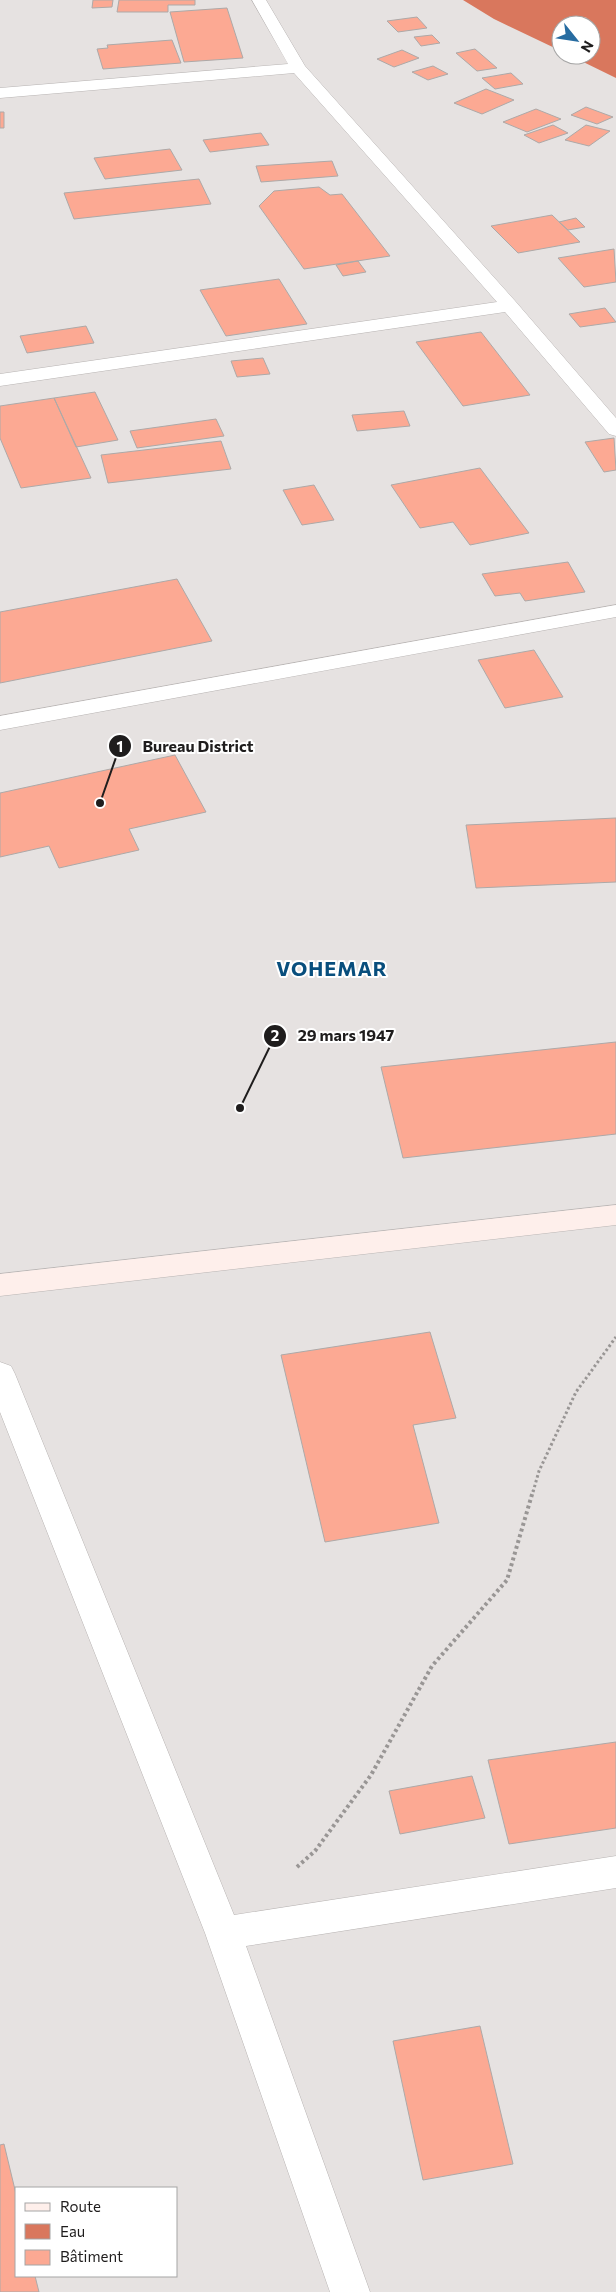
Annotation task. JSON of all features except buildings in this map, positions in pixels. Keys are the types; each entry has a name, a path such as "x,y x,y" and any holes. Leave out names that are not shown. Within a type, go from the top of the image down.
{"street":[{"path":"259,0 298,68 510,306 616,430"},
{"path":"0,93 298,68"},
{"path":"0,380 510,306"},
{"path":"0,723 616,611"},
{"path":"0,1285 616,1215"},
{"path":"0,1374 223,1933 350,2292"},
{"path":"223,1933 616,1872"}],"path":[{"path":"294,1870 315,1850 371,1775 432,1666 507,1580 539,1470 576,1392 616,1336"}],"water":[{"path":"463,0 616,0 616,78 589,65 601,65 601,15 551,15 551,46 494,19"}],"place":[{"name":"Bureau District","path":"100,803"},
{"name":"29 mars 1947","path":"240,1108"}],"district":[{"name":"VOHEMAR","path":"332,969"}]}
